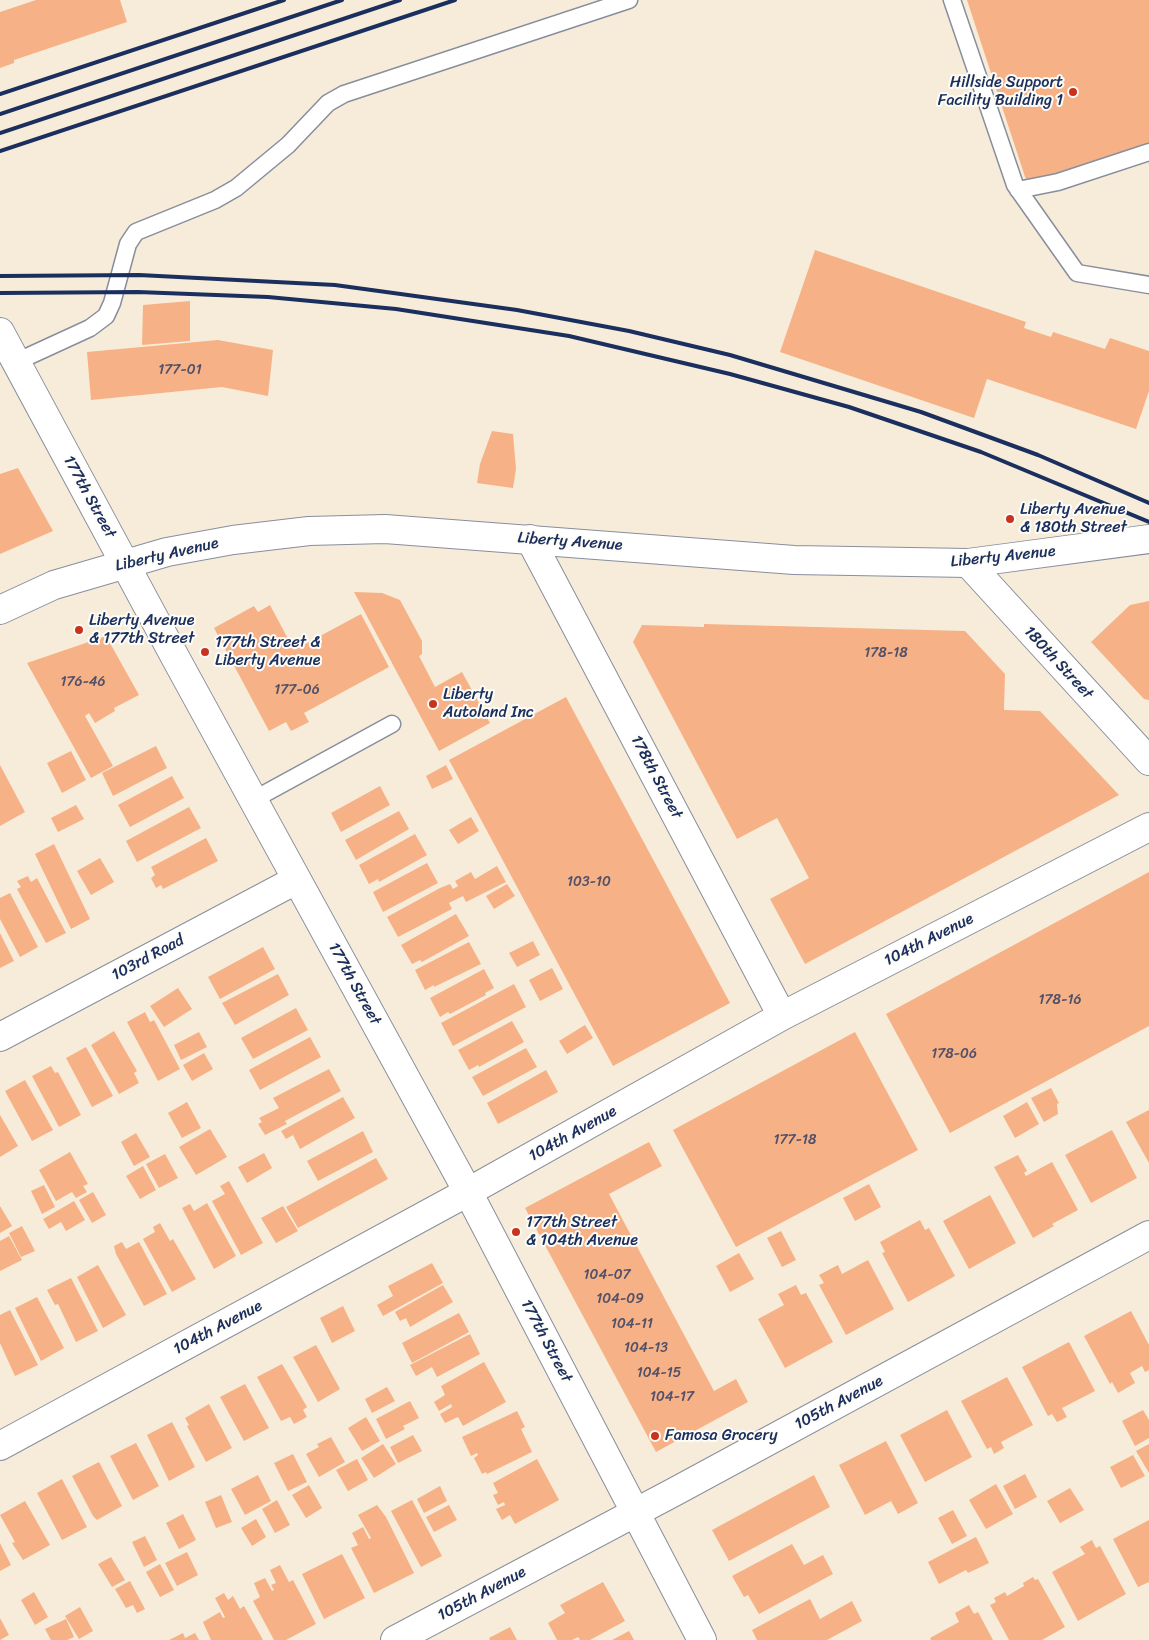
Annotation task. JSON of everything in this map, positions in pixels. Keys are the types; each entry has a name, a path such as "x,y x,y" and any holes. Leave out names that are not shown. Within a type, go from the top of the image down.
{"street":[{"name":"177th Street","path":"0,332 296,880 468,1192 702,1640"},
{"name":"Liberty Avenue","path":"0,610 54,586 125,563 167,552 233,540 309,531 385,529 794,560 968,563 1149,539"},
{"name":"178th Street","path":"530,539 782,1016"},
{"name":"180th Street","path":"968,563 1149,761"},
{"name":"104th Avenue","path":"0,1446 468,1192 782,1016 1149,827"},
{"name":"103rd Road","path":"0,1037 296,880"},
{"name":"105th Avenue","path":"395,1640 636,1513 1149,1235"}],"lane":[{"path":"16,362 90,328 106,316 112,304 128,244 136,232 215,200 236,188 288,146 328,103 344,94 629,0"},
{"path":"952,0 1014,185 1076,273 1149,285"},
{"path":"1018,190 1058,182 1149,152"},
{"path":"253,800 392,724"}],"building":[{"path":"36,0 120,0 127,22 14,60 14,63 0,68 0,12"},
{"name":"Hillside Support Facility Building 1","path":"967,0 1149,0 1149,146 1028,186"},
{"path":"815,250 1026,322 1024,328 1051,337 1053,332 1105,349 1110,338 1149,351 1149,391 1136,429 987,379 974,418 780,352"},
{"path":"190,301 190,341 142,345 143,305"},
{"path":"218,340 273,350 268,396 222,387 91,400 87,352"},
{"path":"492,431 513,434 516,469 513,488 477,483 480,464"},
{"path":"18,468 53,531 0,554 0,474"},
{"path":"354,592 382,593 400,600 422,641 422,654 419,656 435,687 462,672 490,723 439,751"},
{"path":"1149,601 1149,700 1144,699 1091,642 1130,605"},
{"path":"270,605 294,650 361,614 389,667 304,713 309,722 291,731 286,722 269,731 214,628 254,606 258,612"},
{"path":"704,624 965,631 1005,674 1004,710 1040,711 1119,795 805,964 770,899 809,878 777,818 737,839 633,642 642,625 704,627"},
{"path":"106,636 139,695 114,708 115,711 95,723 89,713 85,716 113,766 91,778 27,663"},
{"path":"566,697 730,1003 613,1066 449,760"},
{"path":"156,746 167,768 113,796 102,773"},
{"path":"71,751 86,780 62,793 47,763"},
{"path":"0,765 25,812 0,826"},
{"path":"446,765 453,779 432,789 426,776"},
{"path":"172,776 184,798 130,827 118,805"},
{"path":"380,786 390,805 341,832 331,813"},
{"path":"76,805 84,819 58,832 51,818"},
{"path":"189,807 201,828 137,862 126,841"},
{"path":"399,811 409,829 356,860 345,840"},
{"path":"471,817 479,831 458,844 449,830"},
{"path":"415,834 427,855 379,882 378,879 369,884 359,865"},
{"path":"206,838 218,861 163,889 161,885 156,888 151,878 155,875 151,867"},
{"path":"54,844 90,919 71,929 35,854"},
{"path":"100,858 114,882 91,895 77,871"},
{"path":"427,863 438,883 383,912 373,892"},
{"path":"497,866 506,882 466,902 463,896 449,903 452,909 398,937 387,917 440,888 450,884 453,889 458,886 455,881 471,872 475,879"},
{"path":"1149,872 1149,1026 950,1133 886,1014"},
{"path":"28,876 31,882 37,878 66,933 46,943 17,889 21,887 17,881"},
{"path":"507,884 515,896 494,909 486,896"},
{"path":"10,893 38,947 20,957 0,919 0,898"},
{"path":"456,914 469,936 422,962 420,960 412,964 401,945"},
{"path":"0,933 14,961 0,968"},
{"path":"533,941 540,955 517,967 509,953"},
{"path":"469,942 481,964 425,990 415,970"},
{"path":"263,947 275,969 220,999 208,977"},
{"path":"552,968 563,989 540,1001 529,980"},
{"path":"484,969 494,988 485,993 486,995 450,1014 448,1012 440,1017 430,998"},
{"path":"278,974 289,995 235,1025 222,1003"},
{"path":"514,984 526,1007 453,1046 441,1023"},
{"path":"178,988 192,1009 164,1027 150,1006"},
{"path":"296,1008 308,1030 253,1059 241,1038"},
{"path":"145,1012 150,1022 154,1020 180,1069 158,1081 127,1022"},
{"path":"512,1021 524,1042 479,1067 478,1065 469,1070 458,1050"},
{"path":"585,1025 593,1038 567,1054 559,1041"},
{"path":"114,1031 137,1071 134,1073 139,1083 119,1094 91,1045"},
{"path":"199,1032 207,1047 181,1060 174,1045"},
{"path":"855,1032 918,1150 736,1247 673,1130"},
{"path":"310,1037 321,1057 260,1090 249,1070"},
{"path":"86,1047 113,1096 92,1107 66,1058"},
{"path":"526,1048 537,1067 483,1096 472,1077"},
{"path":"204,1053 213,1069 192,1081 183,1065"},
{"path":"51,1066 55,1073 58,1072 81,1115 59,1127 32,1076"},
{"path":"329,1069 341,1091 285,1121 287,1124 265,1135 258,1124 262,1122 259,1118 279,1108 273,1098"},
{"path":"546,1070 558,1092 498,1124 487,1103"},
{"path":"25,1080 53,1130 32,1141 5,1091"},
{"path":"1051,1088 1059,1103 1057,1104 1058,1114 1044,1122 1031,1098"},
{"path":"343,1097 355,1118 300,1149 293,1135 286,1139 281,1131"},
{"path":"187,1102 201,1128 182,1138 168,1113"},
{"path":"1027,1102 1039,1124 1015,1138 1003,1116"},
{"path":"1149,1110 1149,1163 1126,1122"},
{"path":"0,1115 18,1146 0,1157"},
{"path":"210,1129 227,1157 196,1175 179,1147"},
{"path":"1112,1130 1137,1178 1091,1203 1065,1155"},
{"path":"363,1131 373,1152 318,1181 307,1161"},
{"path":"136,1133 150,1157 134,1166 121,1142"},
{"path":"649,1142 662,1166 609,1194 714,1391 736,1379 748,1402 656,1452 525,1208"},
{"path":"70,1152 88,1184 83,1186 87,1192 76,1198 72,1192 56,1201 39,1170"},
{"path":"264,1153 272,1168 247,1183 238,1167"},
{"path":"165,1154 178,1178 159,1188 146,1164"},
{"path":"1018,1155 1027,1171 1024,1173 1026,1176 1052,1162 1078,1210 1052,1224 1054,1226 1033,1238 994,1167"},
{"path":"376,1158 388,1179 298,1228 286,1207"},
{"path":"143,1166 156,1190 140,1199 126,1176"},
{"path":"229,1181 263,1243 241,1255 212,1201 225,1194 220,1186"},
{"path":"869,1184 881,1207 855,1221 843,1198"},
{"path":"44,1185 55,1207 42,1214 31,1191"},
{"path":"93,1192 106,1215 92,1223 79,1200"},
{"path":"990,1195 1016,1243 969,1269 943,1221"},
{"path":"74,1201 85,1220 66,1231 61,1222 49,1229 43,1219"},
{"path":"207,1203 236,1256 214,1269 182,1208 190,1204 194,1211"},
{"path":"0,1206 12,1226 0,1233"},
{"path":"283,1206 298,1231 276,1243 261,1218"},
{"path":"920,1220 925,1230 929,1228 955,1276 908,1302 882,1253 885,1252 880,1242"},
{"path":"160,1223 170,1241 173,1239 196,1279 172,1292 143,1239 155,1232 153,1227"},
{"path":"22,1226 35,1251 21,1257 9,1233"},
{"path":"781,1231 796,1260 782,1267 767,1238"},
{"path":"9,1236 22,1260 0,1271 0,1241"},
{"path":"122,1242 126,1249 139,1242 167,1294 144,1306 116,1254 114,1246"},
{"path":"739,1253 754,1279 730,1292 716,1266"},
{"path":"868,1260 894,1309 846,1335 819,1285 824,1283 819,1275 838,1265 842,1274"},
{"path":"432,1263 443,1283 383,1316 377,1305 393,1296 388,1286"},
{"path":"98,1265 126,1315 103,1328 77,1277"},
{"path":"71,1278 98,1331 76,1342 58,1304 55,1305 47,1290"},
{"path":"443,1285 453,1302 410,1327 406,1318 400,1321 395,1312"},
{"path":"796,1285 801,1295 806,1293 833,1342 785,1368 758,1319 784,1305 778,1294"},
{"path":"37,1297 64,1348 41,1361 15,1308"},
{"path":"343,1306 355,1331 332,1343 320,1318"},
{"path":"10,1310 38,1365 15,1376 0,1343 0,1315"},
{"path":"1131,1311 1149,1345 1149,1370 1145,1372 1142,1366 1130,1373 1135,1383 1118,1393 1112,1382 1110,1384 1084,1336"},
{"path":"459,1313 469,1332 412,1363 402,1343"},
{"path":"470,1334 480,1354 437,1377 432,1367 416,1376 410,1365"},
{"path":"1069,1342 1095,1391 1062,1408 1067,1417 1057,1422 1052,1414 1048,1416 1022,1367"},
{"path":"316,1345 340,1389 318,1402 293,1357"},
{"path":"484,1362 506,1402 463,1426 458,1417 445,1423 440,1414 452,1407 451,1404 439,1411 434,1402 445,1395 441,1386"},
{"path":"282,1364 307,1407 303,1410 307,1417 294,1424 290,1417 281,1421 257,1377"},
{"path":"1007,1377 1033,1425 1001,1442 1004,1448 994,1454 991,1447 987,1449 961,1401"},
{"path":"245,1384 269,1428 244,1441 220,1397"},
{"path":"387,1387 395,1401 372,1413 365,1399"},
{"path":"410,1401 419,1418 403,1426 405,1429 386,1439 376,1419"},
{"path":"209,1404 232,1448 206,1462 187,1426 189,1425 185,1418"},
{"path":"947,1410 972,1457 925,1482 900,1435"},
{"path":"1143,1410 1149,1420 1149,1438 1135,1446 1122,1421"},
{"path":"517,1411 525,1427 521,1429 532,1452 487,1474 486,1472 482,1474 474,1458 478,1455 477,1453 471,1456 462,1437"},
{"path":"366,1417 380,1441 362,1451 348,1428"},
{"path":"172,1422 195,1467 169,1481 147,1435"},
{"path":"413,1435 422,1451 398,1463 390,1447"},
{"path":"331,1437 345,1462 319,1477 306,1454 319,1447 317,1444"},
{"path":"886,1441 918,1503 898,1514 891,1501 865,1515 839,1465"},
{"path":"136,1443 159,1486 133,1500 110,1456"},
{"path":"383,1444 396,1464 374,1478 361,1458"},
{"path":"1149,1444 1149,1473 1136,1451"},
{"path":"293,1454 307,1482 288,1491 274,1463"},
{"path":"1133,1455 1145,1476 1121,1488 1110,1467"},
{"path":"357,1459 368,1480 348,1491 336,1470"},
{"path":"537,1459 559,1500 515,1524 510,1515 502,1520 496,1509 505,1505 504,1502 498,1505 493,1495 498,1493 493,1483"},
{"path":"99,1462 122,1506 97,1520 93,1516 72,1476"},
{"path":"1025,1474 1037,1497 1015,1509 1003,1486"},
{"path":"258,1475 271,1501 245,1515 231,1489"},
{"path":"814,1475 830,1507 729,1561 712,1530"},
{"path":"62,1479 87,1527 62,1540 37,1493"},
{"path":"996,1484 1013,1514 986,1529 969,1500"},
{"path":"309,1485 322,1508 306,1518 292,1495"},
{"path":"440,1486 447,1501 424,1513 417,1499"},
{"path":"1070,1488 1084,1510 1060,1523 1047,1501"},
{"path":"221,1495 232,1522 216,1528 205,1502"},
{"path":"277,1500 290,1525 275,1533 262,1509"},
{"path":"412,1500 442,1556 421,1567 391,1511"},
{"path":"25,1501 50,1545 23,1560 12,1543 15,1542 0,1515"},
{"path":"377,1505 386,1517 414,1573 374,1593 351,1548 358,1545 352,1533 363,1527 369,1539 371,1538 358,1515"},
{"path":"449,1505 457,1520 434,1532 426,1517"},
{"path":"953,1510 967,1536 952,1544 938,1518"},
{"path":"183,1514 196,1540 179,1549 166,1523"},
{"path":"256,1519 266,1537 252,1546 241,1528"},
{"path":"1149,1520 1149,1582 1138,1587 1113,1539"},
{"path":"145,1536 157,1560 144,1567 132,1542"},
{"path":"976,1537 989,1563 968,1573 966,1570 939,1584 928,1562"},
{"path":"1092,1540 1096,1548 1100,1546 1126,1594 1078,1621 1052,1572 1085,1554 1080,1547"},
{"path":"0,1543 11,1565 0,1571"},
{"path":"792,1544 804,1565 823,1555 833,1574 759,1614 748,1595 744,1597 732,1576"},
{"path":"187,1552 198,1575 177,1586 165,1563"},
{"path":"342,1554 365,1598 324,1619 302,1574"},
{"path":"111,1557 125,1580 112,1587 98,1564"},
{"path":"160,1564 174,1590 160,1597 146,1572"},
{"path":"280,1565 289,1582 293,1580 316,1624 286,1640 274,1640 253,1601 260,1597 254,1583 265,1578 272,1591 274,1590 271,1585 276,1583 270,1570"},
{"path":"1033,1577 1035,1580 1038,1579 1065,1627 1042,1640 1009,1640 990,1605 996,1602 994,1598 1005,1592 1007,1596 1024,1586 1023,1583"},
{"path":"130,1581 145,1609 137,1613 133,1605 126,1608 115,1589"},
{"path":"603,1582 625,1621 590,1640 580,1640 578,1637 572,1640 557,1640 548,1623 565,1613 560,1605"},
{"path":"34,1592 48,1617 35,1625 21,1600"},
{"path":"224,1593 228,1600 233,1596 240,1609 244,1606 263,1640 211,1640 203,1622 220,1612 223,1618 225,1617 215,1598"},
{"path":"810,1599 820,1619 852,1601 862,1621 827,1640 757,1640 752,1630"},
{"path":"969,1605 974,1614 978,1612 993,1640 931,1640 930,1638 959,1622 955,1613"},
{"path":"80,1607 93,1631 79,1639 65,1616"},
{"path":"0,1618 9,1635 0,1640"},
{"path":"66,1619 74,1637 67,1640 51,1640 45,1629"},
{"path":"510,1627 517,1640 490,1640 489,1638"},
{"path":"629,1631 634,1640 612,1640"},
{"path":"183,1633 185,1638 195,1633 199,1640 169,1640"}],"railway":[{"path":"0,94 284,0"},
{"path":"0,114 342,0"},
{"path":"0,133 400,0"},
{"path":"0,151 455,0"},
{"path":"0,276 139,275 335,285 517,310 629,331 730,355 921,412 1038,455 1149,503"},
{"path":"0,293 138,292 268,297 396,309 569,336 730,374 849,407 981,452 1149,522"}],"place":[{"name":"Hillside Support Facility Building 1","path":"1073,92"},
{"name":"Liberty Avenue & 180th Street","path":"1010,519"},
{"name":"Liberty Avenue & 177th Street","path":"79,630"},
{"name":"177th Street & Liberty Avenue","path":"205,652"},
{"name":"Liberty Autoland Inc","path":"433,704"},
{"name":"177th Street & 104th Avenue","path":"516,1232"},
{"name":"Famosa Grocery","path":"655,1436"}]}
